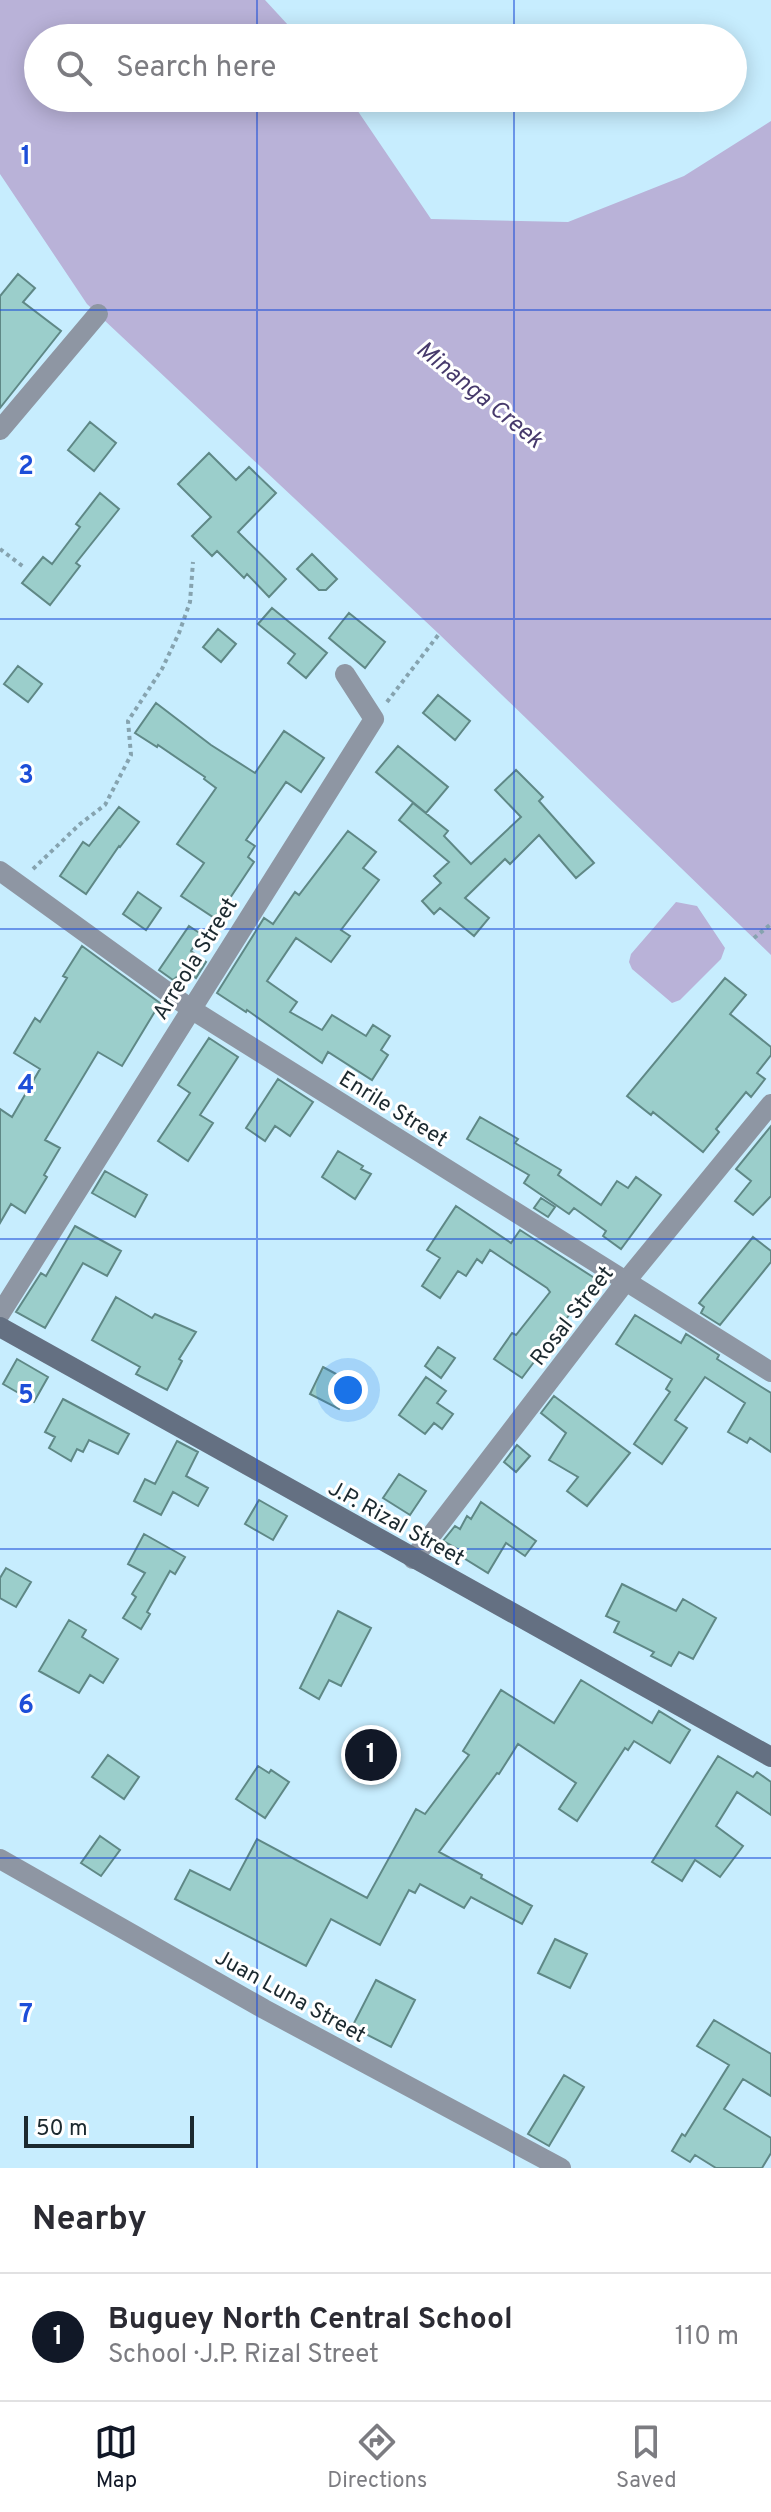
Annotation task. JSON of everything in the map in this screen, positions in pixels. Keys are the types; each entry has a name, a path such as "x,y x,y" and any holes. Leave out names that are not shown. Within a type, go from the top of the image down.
{"street":[{"path":"0,430 98,314"},
{"path":"345,674 374,719"},
{"name":"Arreola Street","path":"0,1314 374,719"},
{"name":"Enrile Street","path":"0,871 191,1009 771,1372"},
{"name":"Rosal Street","path":"413,1559 626,1281 771,1104"},
{"name":"J.P. Rizal Street","path":"0,1327 771,1757"},
{"name":"Juan Luna Street","path":"0,1859 264,2009 561,2168"}],"path":[{"path":"0,549 25,568"},
{"path":"18,885 51,850 105,805 131,755 128,721 162,669 179,633 190,602 193,562"},
{"path":"374,719 439,634"},
{"path":"754,938 771,924"}],"water":[{"name":"Minanga Creek","path":"0,0 265,0 287,24 24,24 24,112 358,112 431,219 568,222 684,176 771,121 771,955 439,634 87,304 0,174"},
{"path":"676,902 697,906 725,948 721,959 680,1000 672,1003 632,969 629,962 631,954"}],"building":[{"path":"18,274 35,288 23,302 61,331 0,408 0,296"},
{"path":"90,422 116,443 94,471 68,450"},
{"path":"209,453 236,480 249,467 276,493 238,532 286,579 269,597 247,574 244,578 217,551 212,556 192,536 211,517 178,484"},
{"path":"100,493 119,509 76,563 80,566 50,605 22,583 43,557 52,564 80,527 76,524"},
{"path":"312,554 337,579 326,590 319,590 297,569"},
{"path":"272,608 327,653 306,678 288,663 295,654 258,624"},
{"path":"349,613 385,642 365,668 329,638"},
{"path":"218,629 236,644 221,662 203,647"},
{"path":"18,666 42,684 28,702 4,684"},
{"path":"438,695 470,721 455,740 423,713"},
{"path":"156,703 211,745 255,773 284,731 324,758 301,792 286,782 246,840 255,846 248,857 254,862 216,919 181,896 204,863 177,844 216,788 158,745 135,733"},
{"path":"398,746 448,787 426,813 376,772"},
{"path":"516,770 543,797 539,801 594,863 576,878 539,835 510,864 505,859 465,898 489,918 474,936 440,908 434,914 422,901 441,883 434,876 449,862 399,820 413,803 448,831 444,836 471,864 521,817 495,790"},
{"path":"119,807 139,822 86,894 60,876 83,842 89,846"},
{"path":"348,831 376,852 363,868 379,880 341,930 350,936 331,962 296,938 267,981 297,1002 290,1012 322,1030 332,1015 366,1036 373,1025 390,1036 381,1050 388,1055 372,1080 328,1052 322,1063 247,1010 217,993 264,918 273,924 295,892 299,895"},
{"path":"138,892 161,908 146,930 123,914"},
{"path":"189,926 201,934 191,951 206,962 196,978 185,970 173,980 159,970"},
{"path":"82,946 160,1003 122,1066 98,1052 45,1140 60,1148 44,1175 47,1177 25,1213 11,1204 0,1223 0,1109 12,1117 40,1069 14,1053 35,1018 40,1022"},
{"path":"725,978 746,995 730,1014 771,1047 771,1055 757,1073 765,1079 751,1097 746,1092 716,1129 719,1132 703,1152 653,1112 651,1115 627,1096"},
{"path":"209,1038 238,1057 200,1115 213,1123 188,1161 158,1141 190,1093 178,1085"},
{"path":"278,1079 313,1102 290,1136 275,1126 265,1141 246,1128"},
{"path":"480,1117 518,1139 515,1143 561,1170 558,1175 601,1205 617,1181 628,1188 636,1177 661,1195 621,1249 603,1236 606,1231 574,1208 569,1214 524,1183 529,1175 467,1139"},
{"path":"771,1126 771,1196 753,1215 735,1201 751,1181 736,1169"},
{"path":"338,1151 371,1174 355,1199 322,1177"},
{"path":"105,1171 147,1195 135,1217 92,1193"},
{"path":"541,1198 555,1207 548,1217 534,1208"},
{"path":"456,1206 511,1243 520,1230 596,1279 522,1378 494,1359 512,1333 516,1335 550,1292 547,1288 490,1250 482,1263 477,1259 466,1276 458,1271 440,1298 422,1286 440,1258 427,1250"},
{"path":"75,1226 121,1251 107,1276 83,1263 45,1328 16,1312 41,1273 46,1276"},
{"path":"753,1237 771,1251 771,1262 720,1325 701,1313 704,1307 699,1303"},
{"path":"116,1297 152,1318 155,1314 196,1332 179,1359 182,1361 167,1390 136,1374 140,1367 92,1340"},
{"path":"635,1315 681,1343 686,1334 719,1355 717,1359 771,1393 771,1452 750,1438 747,1443 728,1432 745,1403 705,1377 675,1420 687,1428 662,1464 634,1444 670,1392 666,1389 672,1379 616,1344"},
{"path":"438,1347 455,1358 441,1378 425,1366"},
{"path":"17,1359 48,1377 34,1402 3,1384"},
{"path":"323,1367 353,1383 339,1409 310,1394"},
{"path":"426,1377 446,1391 437,1403 453,1414 442,1429 434,1423 425,1434 399,1415"},
{"path":"554,1396 630,1453 587,1506 567,1491 578,1477 549,1460 566,1433 541,1413"},
{"path":"63,1399 129,1434 118,1454 89,1440 83,1452 77,1449 71,1461 49,1448 55,1437 45,1432"},
{"path":"177,1441 198,1452 186,1476 208,1488 198,1506 173,1492 161,1515 134,1501 145,1479 155,1484"},
{"path":"517,1445 530,1456 516,1472 504,1462"},
{"path":"399,1474 426,1491 410,1515 383,1498"},
{"path":"259,1500 287,1516 273,1540 245,1524"},
{"path":"481,1502 536,1541 525,1556 506,1543 488,1573 462,1557 465,1553 443,1541 455,1526 460,1529 467,1516 471,1519"},
{"path":"144,1534 185,1557 175,1574 170,1571 141,1629 123,1618 136,1597 132,1594 145,1573 128,1564"},
{"path":"6,1568 31,1582 16,1607 0,1598 0,1578"},
{"path":"622,1584 676,1611 683,1599 716,1618 693,1659 679,1652 671,1666 651,1656 654,1652 614,1632 619,1622 606,1616"},
{"path":"338,1611 371,1628 341,1686 329,1680 319,1699 300,1688"},
{"path":"69,1620 86,1630 82,1637 118,1659 103,1683 90,1675 79,1693 39,1671"},
{"path":"581,1680 652,1723 659,1711 690,1730 670,1763 634,1741 628,1750 625,1748 577,1821 559,1809 576,1783 518,1744 439,1852 532,1906 522,1924 471,1897 464,1908 420,1884 415,1893 409,1890 380,1945 331,1919 306,1966 175,1899 190,1870 230,1890 257,1839 367,1898 416,1809 425,1814 469,1755 463,1751 501,1690 554,1723"},
{"path":"108,1755 139,1777 124,1799 92,1777"},
{"path":"718,1756 753,1777 757,1772 771,1782 771,1815 737,1792 716,1826 743,1846 720,1877 695,1860 682,1881 652,1862"},
{"path":"258,1766 269,1773 271,1770 289,1782 265,1818 236,1799"},
{"path":"100,1836 120,1850 101,1876 81,1863"},
{"path":"555,1939 587,1954 570,1988 538,1973"},
{"path":"376,1980 415,2000 391,2047 352,2027"},
{"path":"714,2020 771,2054 771,2096 743,2079 724,2109 771,2138 771,2153 762,2168 716,2168 695,2155 690,2162 672,2151 682,2134 685,2136 729,2065 697,2046"},
{"path":"564,2075 584,2087 549,2146 528,2134"}],"place":[{"name":"Buguey North Central School","path":"371,1755"}]}
